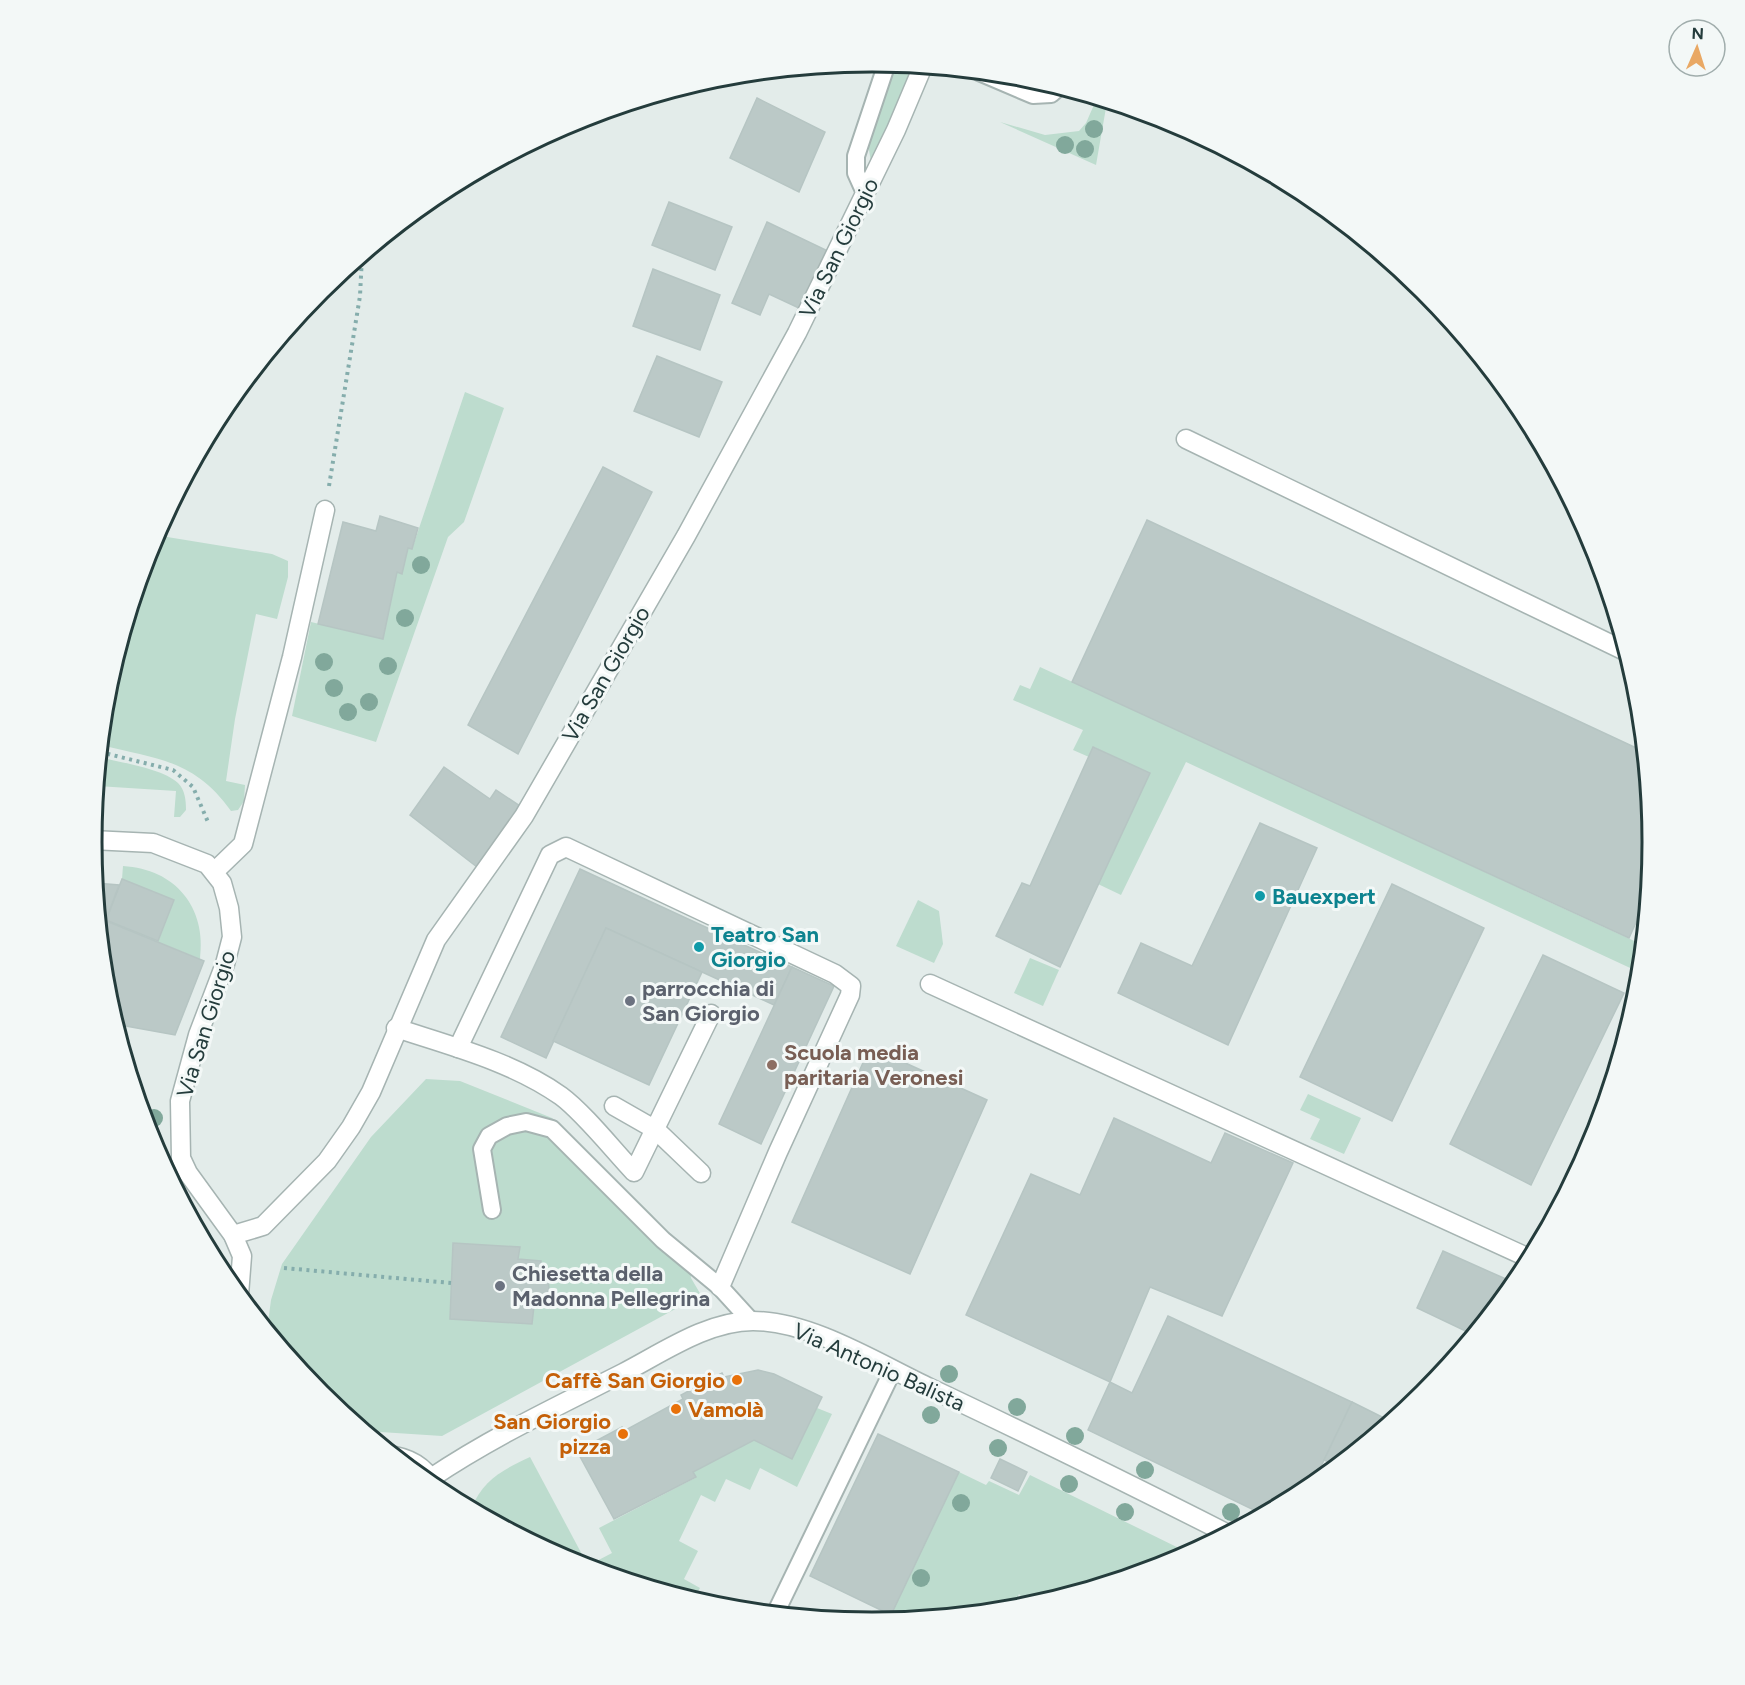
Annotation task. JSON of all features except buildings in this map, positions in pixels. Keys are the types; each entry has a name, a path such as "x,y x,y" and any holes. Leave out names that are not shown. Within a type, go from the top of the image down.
{"street":[{"name":"Via San Giorgio","path":"233,1236 263,1227 327,1161 351,1128 371,1092 396,1028 436,940 524,816 686,536 797,333 896,130 919,74"},
{"path":"1186,439 1618,648"},
{"path":"102,840 153,843 210,868 243,844 292,657 325,510"},
{"path":"458,1048 550,855 566,847 835,974 851,986 850,995 751,1194 720,1287"},
{"name":"Via San Giorgio","path":"210,868 222,883 230,908 232,938 225,964 198,1035 180,1101 180,1177 233,1236 242,1256 240,1282"},
{"path":"930,984 1523,1255"},
{"path":"396,1028 537,1075 562,1097 634,1172 657,1130 711,1014"},
{"path":"614,1106 657,1130 701,1173"},
{"name":"Via Antonio Balista","path":"440,1480 502,1435 684,1342 720,1326 751,1321 777,1323 802,1329 893,1370 1220,1530"}],"lane":[{"path":"865,193 856,173 856,156 884,72"},
{"path":"1009,85 1033,95 1052,94"},
{"path":"492,1210 482,1149 489,1136 507,1126 526,1122 552,1128 663,1240 720,1287 751,1321"},
{"path":"779,1607 893,1370"}],"path":[{"path":"325,510 360,296 362,265"},
{"path":"108,754 172,770 193,787 208,822"},
{"path":"284,1268 451,1283"}],"green space":[{"path":"890,73 911,74 871,162 868,144"},
{"path":"1094,105 1106,109 1096,165 1000,122 1045,135 1079,131 1086,123"},
{"path":"465,392 504,408 464,522 448,537 376,742 292,716 311,622 383,639 397,572 402,573 408,548 412,549"},
{"path":"166,537 272,554 288,561 288,577 277,619 256,614 235,719 226,781 245,785 244,801 238,810 231,811 217,794 189,771 157,759 109,747 128,643 143,595"},
{"path":"1040,667 1636,942 1632,969 1186,762 1121,895 1098,884 1149,773 1094,747 1089,757 1073,750 1083,730 1013,700 1020,685 1030,689"},
{"path":"107,759 162,773 178,783 185,799 186,810 180,817 174,817 176,791 105,786"},
{"path":"123,866 158,874 184,894 198,923 201,940 200,959 158,942 174,900 122,879"},
{"path":"918,900 939,911 943,944 934,963 896,946"},
{"path":"1030,958 1059,970 1043,1006 1014,993"},
{"path":"426,1079 460,1081 552,1118 652,1215 690,1264 691,1278 701,1295 442,1436 376,1432 293,1351 268,1321 271,1300 282,1264 371,1137"},
{"path":"1308,1094 1361,1118 1344,1154 1310,1139 1320,1119 1300,1110"},
{"path":"817,1408 832,1414 797,1487 760,1468 750,1490 726,1479 715,1502 701,1495 679,1541 698,1551 684,1579 700,1588 697,1592 673,1587 597,1561 612,1553 599,1528 695,1478 693,1472 754,1440 792,1459"},
{"path":"530,1457 583,1556 532,1534 474,1502 481,1490 494,1477"},
{"path":"959,1472 986,1485 989,1481 1019,1495 1030,1475 1180,1548 1120,1572 1072,1587 1023,1598 1019,1594 1016,1599 973,1606 892,1612"}],"place":[{"name":"Bauexpert","path":"1260,896"},
{"name":"Teatro San Giorgio","path":"699,947"},
{"name":"parrocchia di San Giorgio","path":"630,1001"},
{"name":"Scuola media paritaria Veronesi","path":"772,1065"},
{"name":"Chiesetta della Madonna Pellegrina","path":"500,1286"},
{"name":"Caffè San Giorgio","path":"737,1380"},
{"name":"Vamolà","path":"676,1409"},
{"name":"San Giorgio pizza","path":"623,1434"}]}
